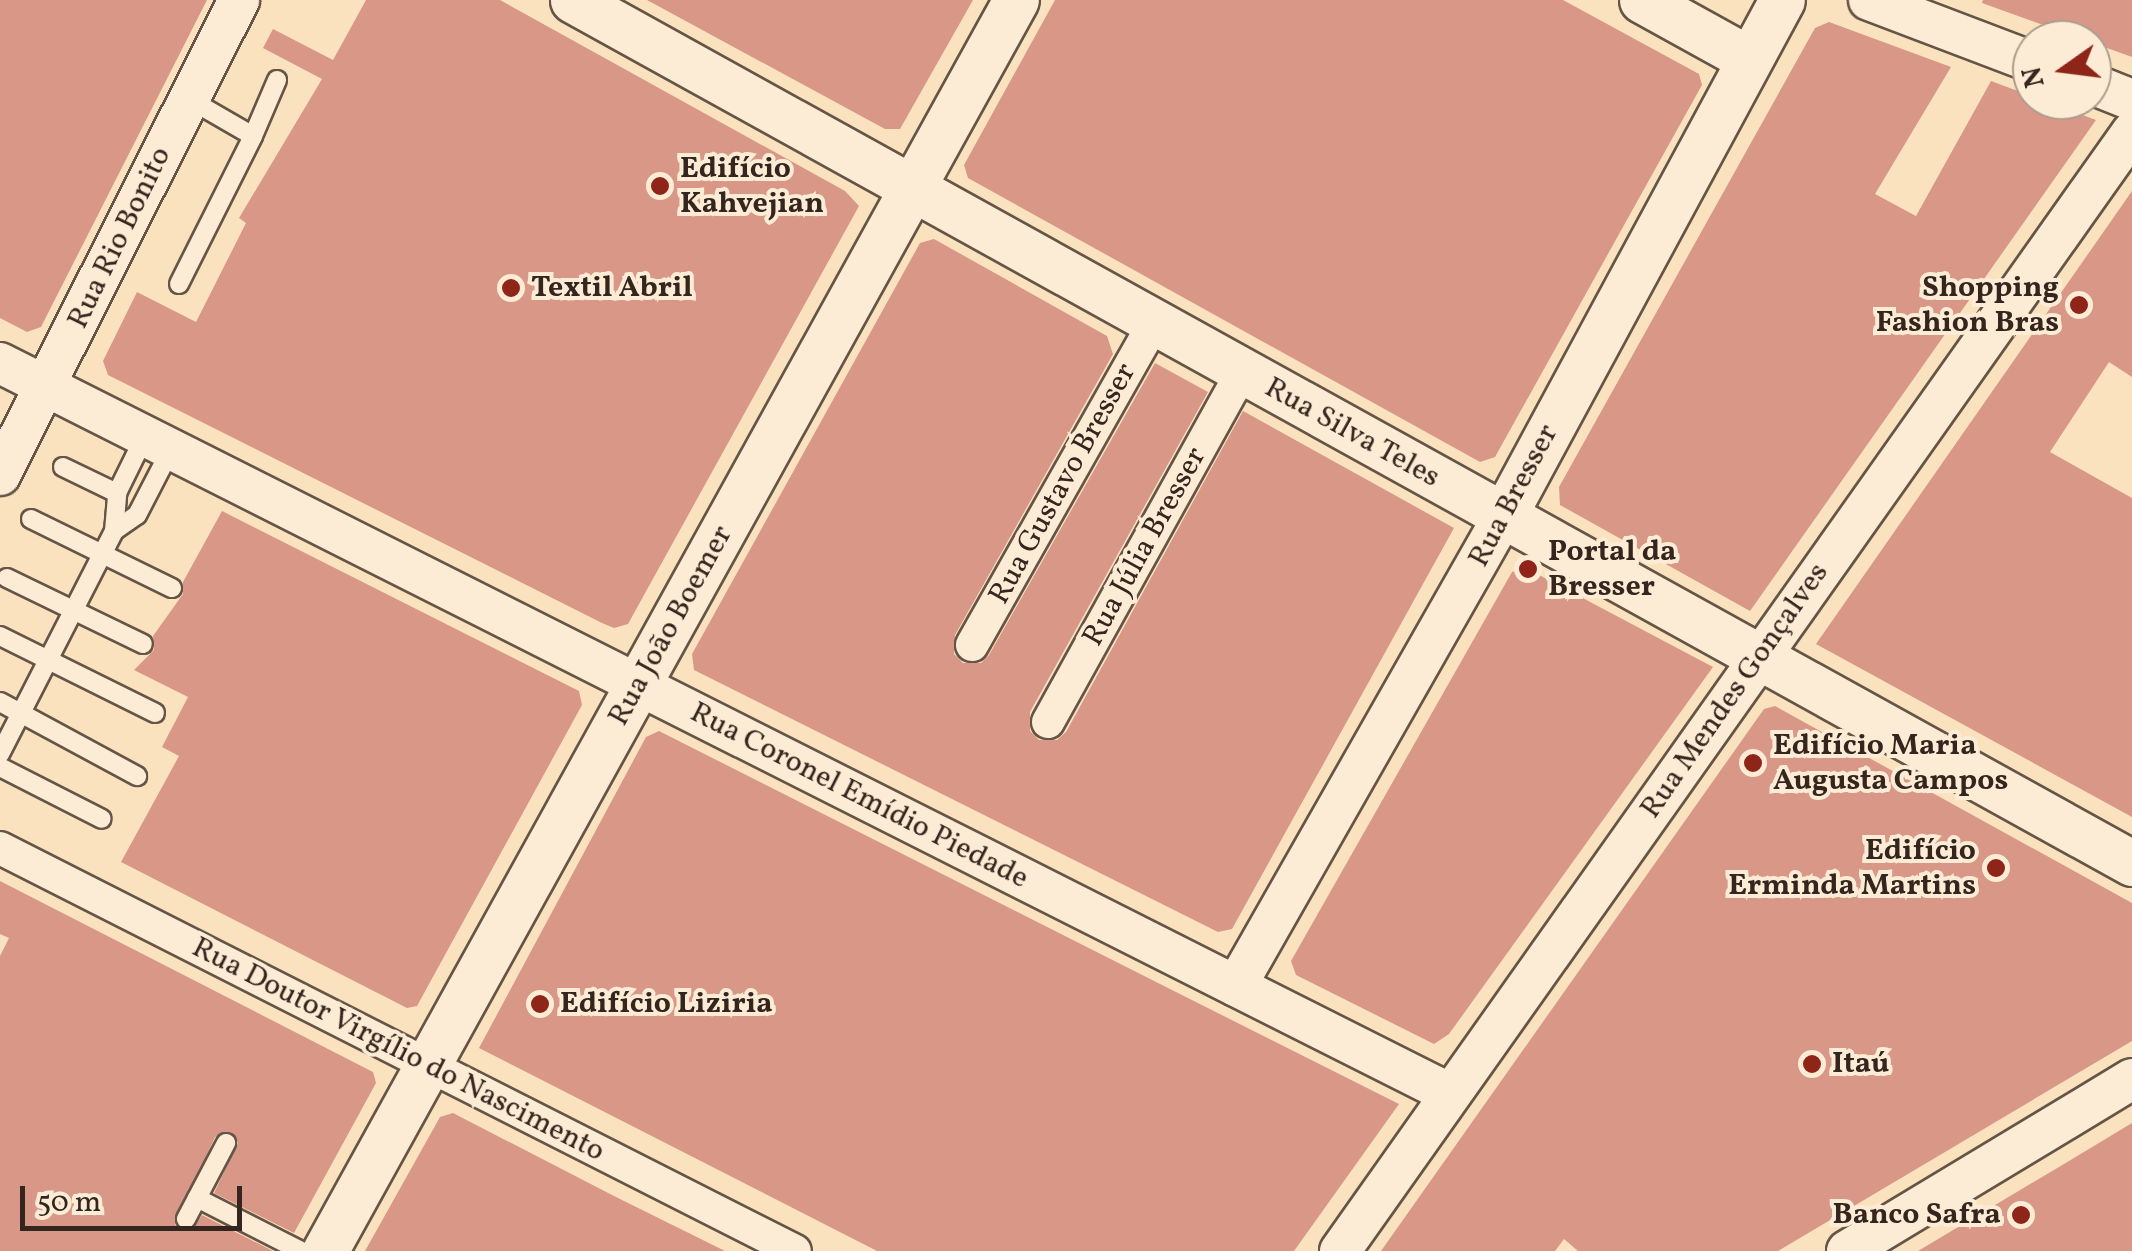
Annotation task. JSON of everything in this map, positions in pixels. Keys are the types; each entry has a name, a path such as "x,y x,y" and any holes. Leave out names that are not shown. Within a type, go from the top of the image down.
{"main road":[{"name":"Rua Silva Teles","path":"572,0 2132,863"},
{"name":"Rua João Boemer","path":"325,1251 1016,0"},
{"path":"1642,0 1748,59"},
{"name":"Rua Bresser","path":"1503,518 1782,0"}],"street":[{"name":"Rua Rio Bonito","path":"0,476 239,0"},
{"path":"1870,0 2012,54"},
{"name":"Rua Mendes Gonçalves","path":"1340,1251 2132,132"},
{"name":"Rua Gustavo Bresser","path":"972,645 1154,323"},
{"name":"Rua Coronel Emídio Piedade","path":"0,363 1450,1094"},
{"name":"Rua Júlia Bresser","path":"1048,722 1242,372"},
{"name":"Rua Bresser","path":"1236,986 1503,518"},
{"name":"Rua Doutor Virgílio do Nascimento","path":"0,848 795,1251"},
{"path":"1848,1251 2132,1079"}],"lane":[{"path":"179,284 253,136 276,80"},
{"path":"189,100 253,136"},
{"path":"0,754 114,531 118,493 157,444"},
{"path":"114,531 136,515 157,444"},
{"path":"63,467 118,493"},
{"path":"31,519 172,588"},
{"path":"7,578 143,644"},
{"path":"0,636 156,713"},
{"path":"0,702 136,776"},
{"path":"0,767 102,820"},
{"path":"186,1219 226,1143"},
{"path":"197,1198 301,1251"}],"building":[{"path":"0,0 207,0 41,327 27,332 0,318"},
{"path":"366,0 500,0 845,191 859,206 628,624 614,628 602,623 108,375 103,361 137,292 196,322 246,223 239,218 322,79 263,48 273,29 333,60"},
{"path":"647,0 973,0 900,129 885,129"},
{"path":"1055,0 1563,0 1699,74 1702,85 1495,457 1480,462 968,178 964,165"},
{"path":"2132,0 2132,57 2112,50 2112,20 2029,20 1982,3"},
{"path":"1829,22 1951,67 1875,194 1916,216 1991,81 2012,89 2012,120 2096,120 1750,611 1560,505 1559,487 1815,28"},
{"path":"2132,191 2132,377 2109,362 2050,452 2132,498 2132,817 1816,644"},
{"path":"934,239 1107,336 1113,354 955,635 954,654 963,663 981,663 989,655 1155,363 1208,392 1030,712 1030,731 1039,740 1057,740 1066,732 1243,411 1454,528 1232,929 1218,932 694,670 692,654 920,243"},
{"path":"222,511 579,691 582,705 417,1006 407,1008 121,862 179,756 162,747 188,697 134,670 154,650 153,636 183,594 183,582"},
{"path":"1526,568 1713,667 1449,1034 1434,1044 1296,975 1291,961 1512,572"},
{"path":"1775,706 2132,903 2132,1041 1778,1251 1578,1251 1564,1239 1555,1251 1381,1251 1764,709"},
{"path":"659,731 1399,1104 1294,1251 877,1251 479,1048 646,737"},
{"path":"0,881 373,1072 376,1083 294,1233 214,1193 238,1143 231,1132 215,1137 175,1225 192,1230 202,1215 273,1251 0,1251 0,956 9,938 0,934"},
{"path":"453,1113 725,1251 365,1251 440,1117"},
{"path":"2132,1123 2132,1251 1918,1251 2069,1161"}],"place":[{"name":"Edifício Kahvejian","path":"660,186"},
{"name":"Textil Abril","path":"511,288"},
{"name":"Shopping Fashion Bras","path":"2079,305"},
{"name":"Portal da Bresser","path":"1528,569"},
{"name":"Edifício Maria Augusta Campos","path":"1753,763"},
{"name":"Edifício Erminda Martins","path":"1996,868"},
{"name":"Edifício Liziria","path":"540,1004"},
{"name":"Itaú","path":"1812,1064"},
{"name":"Banco Safra","path":"2021,1215"}]}
